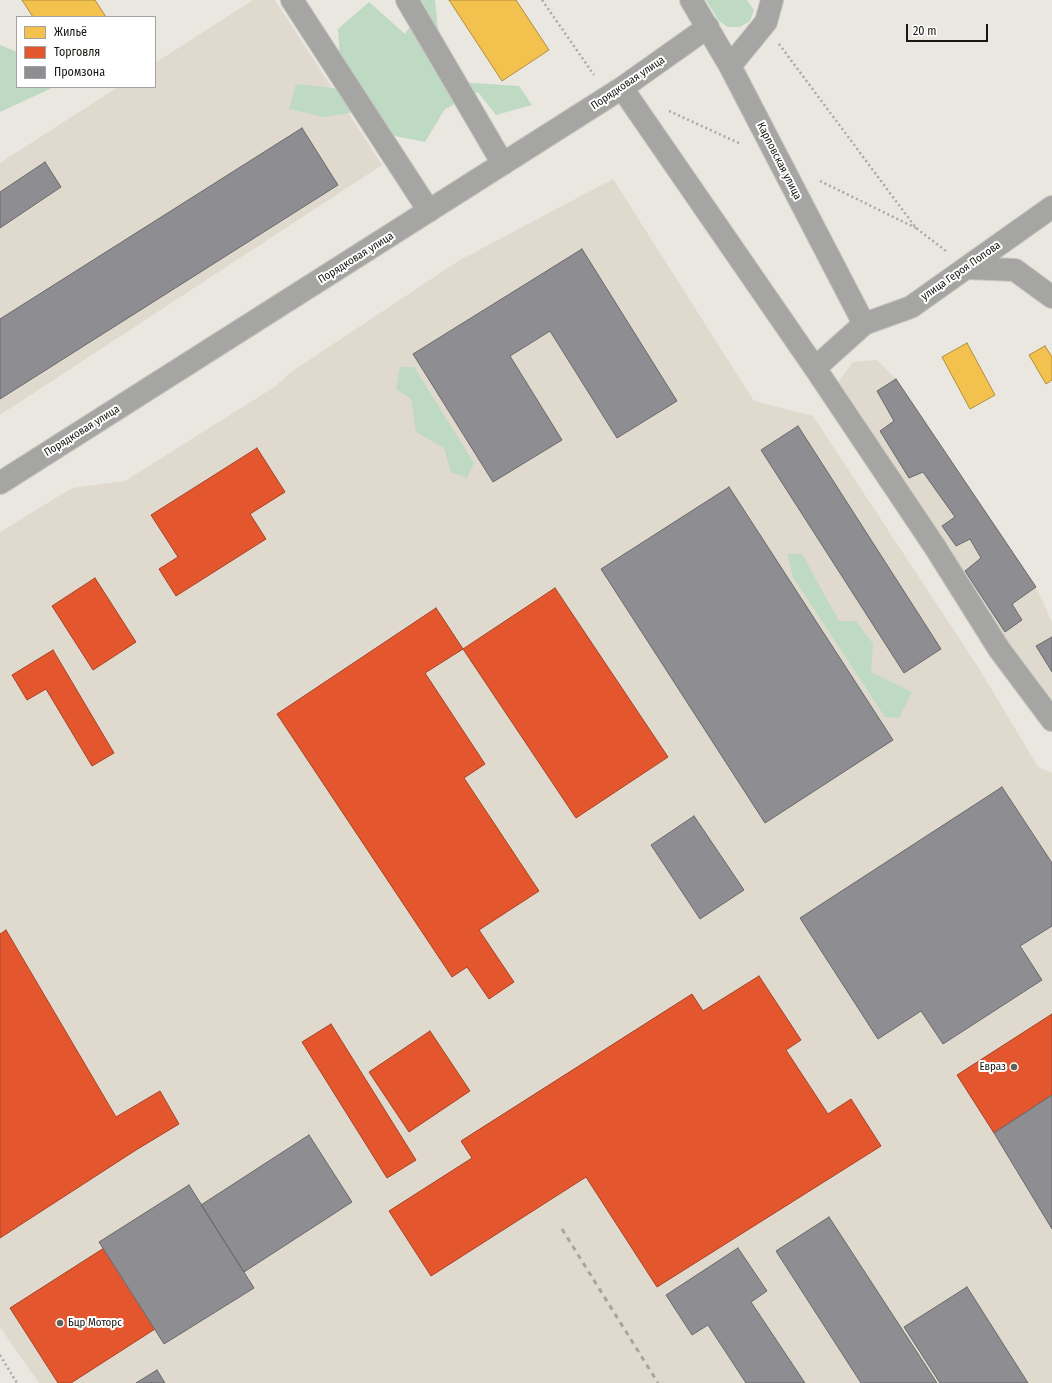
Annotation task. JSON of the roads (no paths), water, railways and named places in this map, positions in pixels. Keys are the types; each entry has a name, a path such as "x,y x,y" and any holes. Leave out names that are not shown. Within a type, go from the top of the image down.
{"street":[{"path":"292,0 429,211"},
{"path":"407,0 503,164"},
{"name":"Карповская улица","path":"691,0 730,66 864,324"},
{"path":"730,66 766,22 772,0"},
{"name":"Порядковая улица","path":"0,483 622,88 708,27"},
{"path":"622,88 815,368 935,547 998,649 1052,720"},
{"name":"улица Героя Попова","path":"864,324 911,307 1052,207"},
{"path":"967,268 1015,270 1052,297"},
{"path":"815,368 864,324"}],"railway":[{"path":"562,1229 658,1383"}],"place":[{"name":"Евраз","path":"1014,1067"},
{"name":"Бцр Моторс","path":"60,1323"}]}
